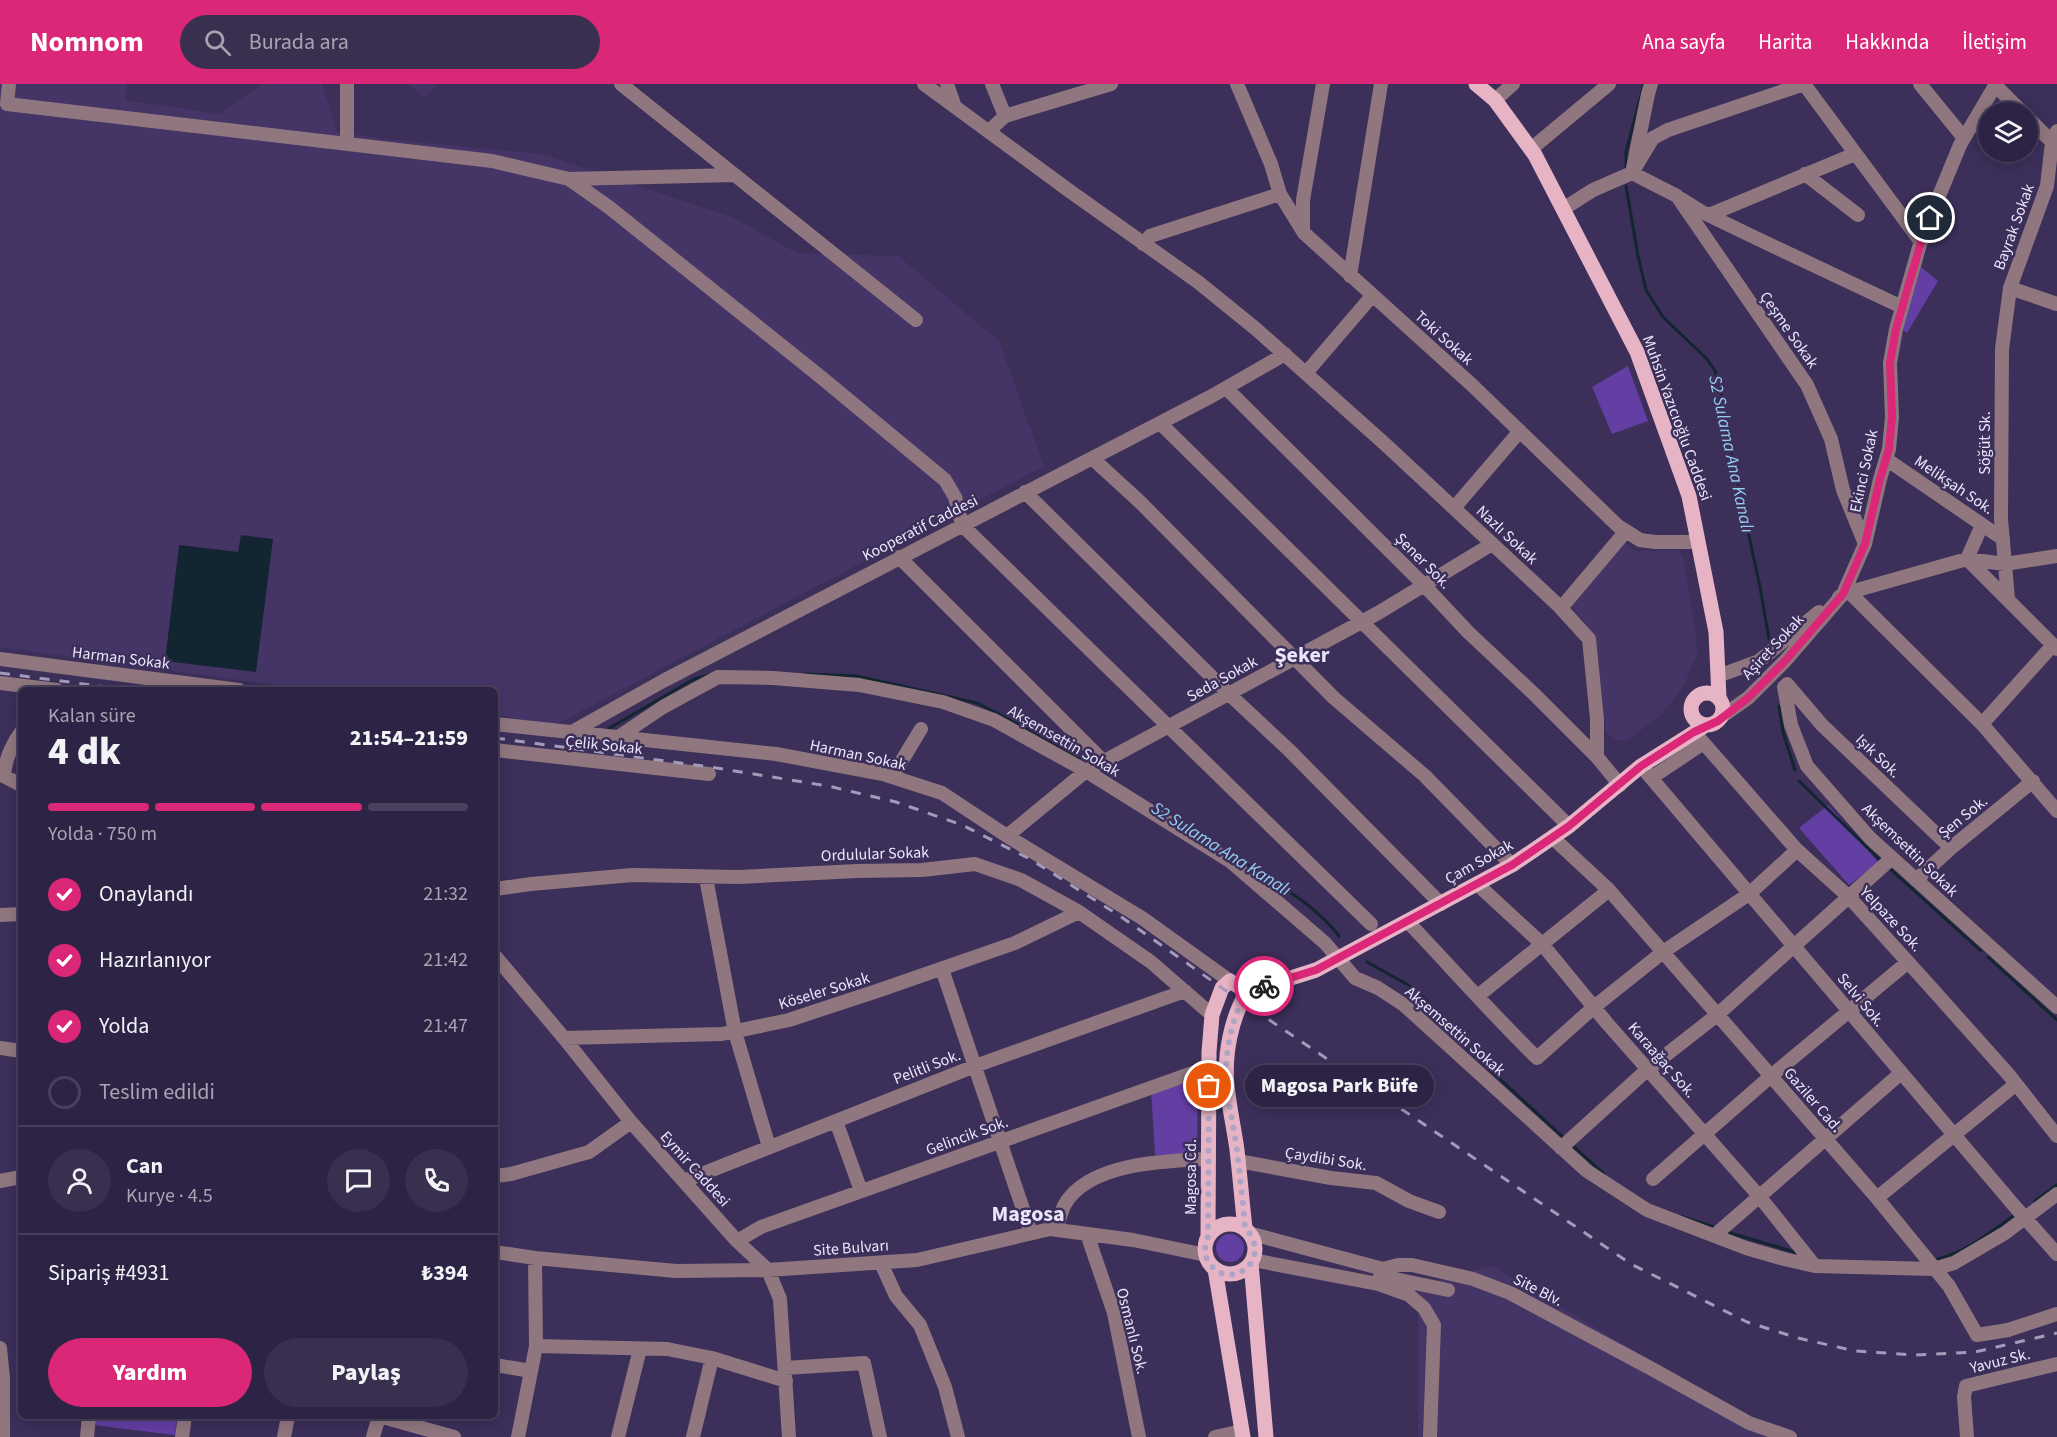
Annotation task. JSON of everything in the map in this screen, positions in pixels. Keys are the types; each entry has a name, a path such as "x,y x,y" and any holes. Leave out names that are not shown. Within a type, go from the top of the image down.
{"main road":[{"name":"Muhsin Yazıcıoğlu Caddesi","path":"1476,84 1495,100 1531,149 1637,352 1689,496 1716,632 1719,698"},
{"path":"1703,693 1714,694 1724,706 1722,717 1701,733 1691,708 1694,698 1703,693"},
{"name":"Çam Sokak","path":"1247,992 1316,970 1512,865 1569,826 1620,785 1646,772 1701,733"},
{"path":"1230,981 1247,992 1232,1028 1227,1054 1226,1084 1248,1231 1255,1243 1252,1261 1266,1437"},
{"name":"Magosa Cd.","path":"1208,1236 1209,1067 1212,1015 1222,988 1230,981"},
{"path":"1248,1231 1229,1223 1220,1225 1208,1236 1205,1243 1206,1255 1210,1264 1221,1273 1236,1274 1252,1261"},
{"path":"1215,1269 1243,1434"}],"street":[{"path":"9,84 7,104 492,161 568,179 735,175"},
{"path":"347,84 347,143"},
{"path":"621,84 916,320"},
{"name":"Nazlı Sokak","path":"924,84 1198,282 1285,354 1561,608 1589,639 1597,719 1597,757"},
{"path":"947,84 955,107"},
{"path":"992,84 1005,116"},
{"path":"989,131 1005,116 1074,90 1111,84"},
{"name":"Toki Sokak","path":"1238,84 1280,194 1304,233 1472,385 1618,526 1640,540 1698,542"},
{"path":"1304,233 1303,200 1323,84"},
{"path":"1350,276 1381,84"},
{"path":"1495,100 1513,84"},
{"path":"1531,149 1609,84"},
{"path":"1632,173 1647,94 1651,84"},
{"path":"1563,209 1593,190 1632,173 1653,138 1668,130 1804,84 1921,242"},
{"path":"1920,84 1964,138"},
{"path":"1995,84 2012,102"},
{"name":"Ekinci Sokak","path":"1846,593 1865,544 1889,449 1892,417 1890,363 1896,329 1921,242 1964,138 1995,84"},
{"path":"2038,125 2055,136"},
{"name":"Bayrak Sokak","path":"2010,288 2052,188 2055,136"},
{"path":"1709,215 1855,154"},
{"name":"Çeşme Sokak","path":"1632,173 1677,196 1807,385 1831,440 1843,490 1865,544"},
{"path":"1805,174 1858,215"},
{"path":"568,179 656,244 945,480 954,497 962,525 1371,924"},
{"path":"1143,244 1150,236 1280,194"},
{"path":"1677,196 1709,215 1902,307"},
{"path":"2010,288 2057,304"},
{"name":"Söğüt Sk.","path":"2008,599 2003,539 2001,450 2002,349 2010,288"},
{"path":"1306,373 1372,296"},
{"name":"Kooperatif Caddesi","path":"570,733 663,681 899,557 1160,423 1285,354"},
{"name":"Şener Sok.","path":"1226,388 1424,585 1468,632 1597,757"},
{"path":"1160,423 1569,826"},
{"path":"1454,508 1520,431"},
{"path":"1092,458 1140,502 1334,698 1425,776 1512,865"},
{"name":"Melikşah Sok.","path":"1886,459 2003,539"},
{"path":"1025,492 1229,694 1289,750 1441,904"},
{"path":"1982,525 1967,559 2055,647 1982,724"},
{"path":"1561,608 1626,531"},
{"name":"Seda Sokak","path":"1007,836 1086,771 1361,622 1492,544"},
{"name":"Aşiret Sokak","path":"1718,676 1760,661 1846,593 1967,559 2005,564 2057,556"},
{"path":"899,557 1103,761"},
{"path":"1846,593 1982,724 2057,811"},
{"name":"Aşiret Sokak","path":"1722,717 1748,698 1785,661 1846,593"},
{"name":"Harman Sokak","path":"0,659 216,687"},
{"name":"Akşemsettin Sokak","path":"616,738 663,707 718,677 773,678 859,685 943,702 994,720 1086,771 1230,861 1325,943 1355,978 1378,988 1404,1005 1587,1171 1647,1210 1746,1248 1815,1266 1934,1269 1954,1263 2021,1214 2057,1194"},
{"path":"0,682 29,687"},
{"name":"Işık Sok.","path":"1786,685 1822,725 1951,848"},
{"name":"Akşemsettin Sokak","path":"1786,685 1791,725 1808,766 1870,838 2057,1007"},
{"name":"Harman Sokak","path":"498,724 776,754 892,777 942,793 1007,836 1142,918 1230,981"},
{"path":"892,777 921,729"},
{"name":"Yelpaze Sok.","path":"1701,733 1797,850 1849,897 2016,1084 2057,1136"},
{"path":"18,736 10,748 2,775 18,783"},
{"name":"Çelik Sokak","path":"498,750 709,774"},
{"path":"1597,757 1620,785"},
{"name":"Selvi Sok.","path":"1646,772 1954,1136 2057,1254"},
{"name":"Şen Sok.","path":"1916,880 1951,848 2033,781"},
{"name":"Gaziler Cad.","path":"1552,838 1609,890 1877,1198 1949,1286 1977,1335 2008,1330 2057,1314"},
{"path":"1408,922 1479,996 1507,1029 1537,1058 1594,1007 1663,952 1749,894 1797,850"},
{"path":"1561,1148 1648,1069 1718,1015 1892,858"},
{"name":"Ordulular Sokak","path":"498,890 531,884 632,875 706,878 922,870 975,864 1021,880 1079,912 1151,962 1212,1015"},
{"path":"706,878 735,1032 769,1147"},
{"name":"Karaağaç Sok.","path":"1477,884 1542,944 1759,1196 1815,1266"},
{"path":"1479,996 1609,890"},
{"name":"Köseler Sokak","path":"564,1038 722,1034 789,1020 1015,943 1079,912"},
{"path":"0,915 18,914"},
{"name":"Eymir Caddesi","path":"498,960 631,1122 737,1241 768,1270 780,1299 789,1437"},
{"path":"1653,1179 1771,1076 1908,962"},
{"path":"942,969 1031,1233"},
{"name":"Pelitli Sok.","path":"684,1181 975,1066 1185,991"},
{"path":"0,1048 18,1051"},
{"name":"Gelincik Sok.","path":"737,1241 761,1227 1209,1067"},
{"path":"1715,1235 1901,1073"},
{"path":"1877,1198 2016,1084"},
{"path":"836,1121 861,1191"},
{"path":"498,1176 521,1172 589,1152 631,1122"},
{"path":"1056,1230 1065,1203 1081,1187 1106,1173 1145,1163 1209,1159"},
{"name":"Çaydibi Sok.","path":"1238,1161 1331,1178 1376,1183 1409,1201 1439,1212"},
{"path":"0,1181 18,1178"},
{"name":"Site Bulvarı","path":"498,1252 676,1272 768,1270 917,1260 1031,1233 1056,1230 1133,1240 1206,1255"},
{"name":"Site Blv.","path":"1248,1231 1380,1276"},
{"name":"Osmanlı Sok.","path":"1087,1234 1114,1312 1139,1437"},
{"path":"518,1437 536,1346 535,1258"},
{"name":"Site Blv.","path":"1252,1261 1380,1276 1398,1265 1412,1265 1473,1279 1510,1293 1749,1423 1790,1437"},
{"path":"881,1263 896,1296 920,1325 945,1387 958,1437"},
{"path":"1380,1276 1448,1290"},
{"path":"1380,1276 1424,1308 1434,1325 1430,1437"},
{"path":"536,1346 667,1349 785,1375 864,1363 880,1437"},
{"path":"0,1348 3,1378 3,1437"},
{"path":"618,1437 640,1349"},
{"path":"693,1437 712,1358"},
{"name":"Yavuz Sk.","path":"1967,1437 1964,1397 1966,1386 2057,1364"},
{"path":"498,1366 531,1371"},
{"path":"87,1437 89,1419"},
{"path":"182,1437 185,1419"},
{"path":"284,1437 287,1419"},
{"path":"373,1437 378,1419"},
{"path":"390,1419 454,1437"},
{"path":"1215,1437 1243,1434"}],"shaded area":[{"path":"0,84 127,84 125,100 220,114 262,84 322,84 337,132 385,139 541,154 734,218 797,253 898,256 999,341 1044,466 555,725 498,716 498,687 288,687 0,647"},
{"path":"408,84 436,84 425,98"},
{"path":"1921,267 1938,281 1907,333 1903,330"},
{"path":"1628,366 1648,421 1612,434 1592,387"},
{"path":"1625,542 1636,551 1678,551 1682,555 1695,628 1697,654 1684,685 1662,714 1628,740 1616,740 1606,732 1595,637 1570,603"},
{"path":"1828,805 1879,863 1849,885 1799,828"},
{"path":"1198,1078 1197,1156 1155,1155 1151,1089"},
{"path":"1230,1234 1240,1238 1244,1248 1240,1258 1230,1262 1220,1258 1216,1248 1220,1238"},
{"path":"1492,1266 1770,1431 1771,1437 1418,1437 1418,1285"},
{"path":"94,1419 177,1419 175,1435 93,1425"}],"water":[{"path":"241,535 273,539 256,672 165,661 179,545 238,552"}],"waterway":[{"name":"S2 Sulama Ana Kanalı","path":"1626,171 1626,152 1644,84"},
{"name":"S2 Sulama Ana Kanalı","path":"1626,186 1646,290 1663,317 1707,359 1715,371 1769,639"},
{"name":"S2 Sulama Ana Kanalı","path":"806,674 857,676 977,703 1034,732 1079,759"},
{"name":"S2 Sulama Ana Kanalı","path":"608,729 694,679 710,675"},
{"name":"S2 Sulama Ana Kanalı","path":"1779,706 1783,732 1795,770"},
{"name":"S2 Sulama Ana Kanalı","path":"1799,781 1880,860"},
{"name":"S2 Sulama Ana Kanalı","path":"1238,859 1305,903 1339,936"},
{"name":"S2 Sulama Ana Kanalı","path":"1889,868 1981,951"},
{"name":"S2 Sulama Ana Kanalı","path":"1988,957 2057,1020"},
{"name":"S2 Sulama Ana Kanalı","path":"1367,962 1410,986 1426,1000 1465,1047 1564,1138"},
{"name":"S2 Sulama Ana Kanalı","path":"1572,1145 1604,1174"},
{"name":"S2 Sulama Ana Kanalı","path":"2035,1201 2057,1185"},
{"name":"S2 Sulama Ana Kanalı","path":"1933,1260 1966,1248 2016,1214"},
{"name":"S2 Sulama Ana Kanalı","path":"1680,1216 1714,1227"},
{"name":"S2 Sulama Ana Kanalı","path":"1727,1232 1798,1253"}],"railway":[{"path":"0,673 107,687"},
{"path":"498,738 710,767 828,786 896,802 962,825 1030,859 1120,916 1222,988 1631,1264 1747,1322 1798,1338 1855,1351 1915,1355 1975,1352 2057,1333"}],"way so far":[{"path":"1209,1086 1206,1258 1221,1273 1236,1274 1248,1267 1256,1251 1251,1234 1245,1228 1237,1148 1226,1084 1227,1054 1232,1028 1242,1000 1247,992 1264,986"}],"place":[{"name":"Magosa Park Büfe","path":"1209,1086"}],"district":[{"name":"Şeker","path":"1302,655"},
{"name":"Magosa","path":"1028,1214"}],"route":[{"path":"1264,986 1316,970 1512,865 1569,826 1641,766 1694,732 1718,721 1748,698 1785,661 1843,594 1865,544 1889,449 1892,417 1890,363 1896,329 1930,218"}]}
